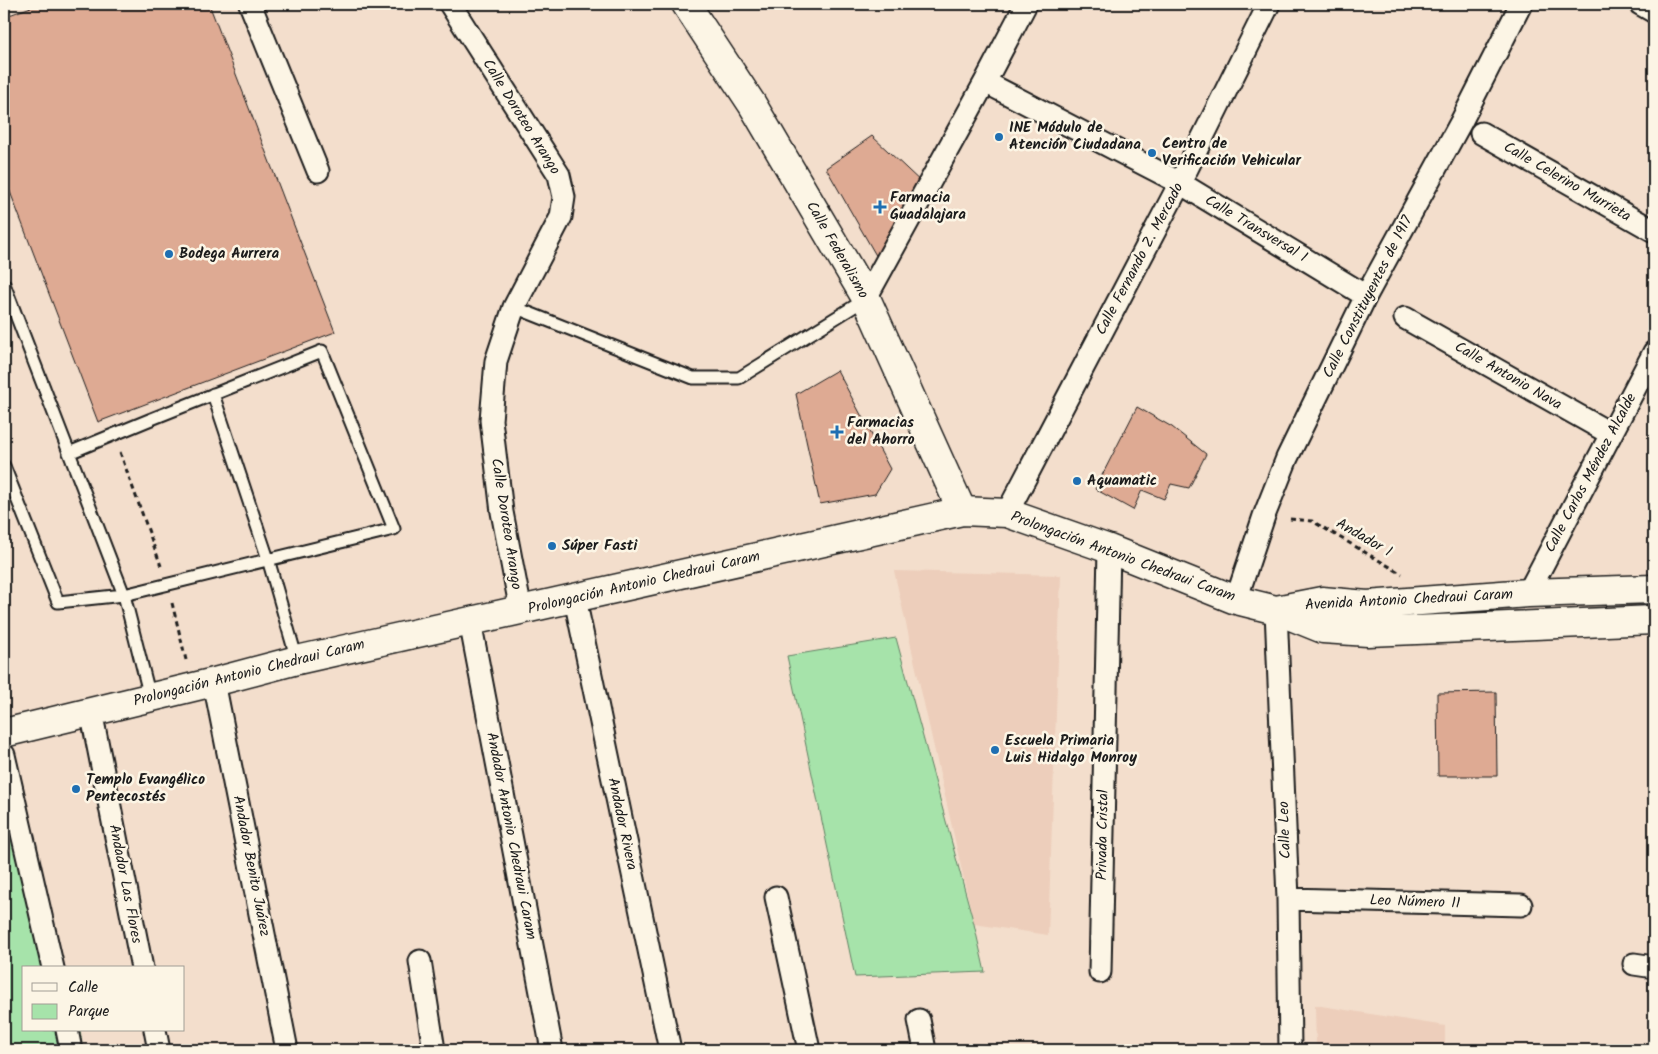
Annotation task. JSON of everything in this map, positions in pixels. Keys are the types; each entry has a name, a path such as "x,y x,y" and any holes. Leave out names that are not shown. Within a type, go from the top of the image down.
{"main road":[{"name":"Calle Federalismo","path":"686,4 752,104 866,298 962,511"},
{"name":"Prolongación Antonio Chedraui Caram","path":"4,733 204,685 297,660 962,511 1007,513 1108,549 1236,600 1276,610"},
{"name":"Avenida Antonio Chedraui Caram","path":"1276,610 1322,601 1367,605 1528,593 1654,589"},
{"name":"Avenida Antonio Chedraui Caram","path":"1276,610 1323,629 1368,632 1654,620"}],"street":[{"path":"250,4 318,171"},
{"name":"Calle Doroteo Arango","path":"450,4 559,175 564,197 561,217 514,307 496,360 491,420 502,512 521,611"},
{"path":"866,298 1026,4"},
{"name":"Calle Fernando Z. Mercado","path":"1007,513 1180,183 1269,4"},
{"name":"Calle Constituyentes de 1917","path":"1236,600 1264,516 1287,458 1366,296 1456,131 1522,4"},
{"path":"1640,4 1654,12"},
{"name":"Calle Transversal 1","path":"985,82 1180,183 1366,296"},
{"name":"Calle Celerino Murrieta","path":"1481,133 1654,231"},
{"name":"Calle Antonio Nava","path":"1405,318 1611,434"},
{"name":"Calle Carlos Méndez Alcalde","path":"1528,593 1654,352"},
{"name":"Privada Cristal","path":"1100,972 1108,549"},
{"name":"Andador Rivera","path":"575,599 670,1050"},
{"name":"Calle Leo","path":"1276,610 1288,899 1290,1050"},
{"name":"Andador Antonio Chedraui Caram","path":"470,621 552,1050"},
{"name":"Andador Benito Juárez","path":"204,685 287,1050"},
{"name":"Andador Las Flores","path":"91,711 142,966"},
{"path":"4,755 53,966"},
{"path":"776,897 808,1050"},
{"name":"Leo Número 11","path":"1288,899 1521,905"},
{"path":"420,961 434,1050"},
{"path":"919,1020 925,1050"},
{"path":"68,1032 72,1050"},
{"path":"155,1032 159,1050"}],"lane":[{"path":"4,284 124,595 150,697"},
{"path":"514,307 693,378 739,378 866,298"},
{"path":"4,466 58,602 124,595 394,529 322,351 69,453"},
{"path":"213,394 268,559 297,660"}],"path":[{"path":"113,434 204,685"},
{"name":"Andador 1","path":"1264,516 1312,521 1404,575"}],"shaded area":[{"name":"Escuela Primaria Luis Hidalgo Monroy","path":"894,571 1061,575 1048,935 974,924"},
{"path":"1315,1005 1445,1026 1445,1050 1316,1050"}],"green space":[{"path":"896,638 974,924 985,972 855,977 787,656"},
{"path":"4,800 60,966 22,966 22,1032 80,1032 83,1050 4,1050"}],"building":[{"name":"Bodega Aurrera","path":"39,4 209,4 335,332 98,422 4,176 4,17"},
{"name":"Farmacia Guadalajara","path":"872,136 924,185 882,266 826,168"},
{"name":"Farmacias del Ahorro","path":"837,370 890,469 875,494 820,504 796,394"},
{"path":"1137,407 1172,427 1206,454 1189,488 1171,484 1164,499 1142,490 1133,510 1095,489"},
{"path":"1496,692 1497,776 1438,776 1437,693"}],"place":[{"name":"INE Módulo de Atención Ciudadana","path":"999,137"},
{"name":"Centro de Verificación Vehicular","path":"1152,153"},
{"name":"Farmacia Guadalajara","path":"880,207"},
{"name":"Bodega Aurrera","path":"169,254"},
{"name":"Farmacias del Ahorro","path":"837,432"},
{"name":"Aquamatic","path":"1077,481"},
{"name":"Súper Fasti","path":"552,546"},
{"name":"Escuela Primaria Luis Hidalgo Monroy","path":"995,750"},
{"name":"Templo Evangélico Pentecostés","path":"76,789"}]}
